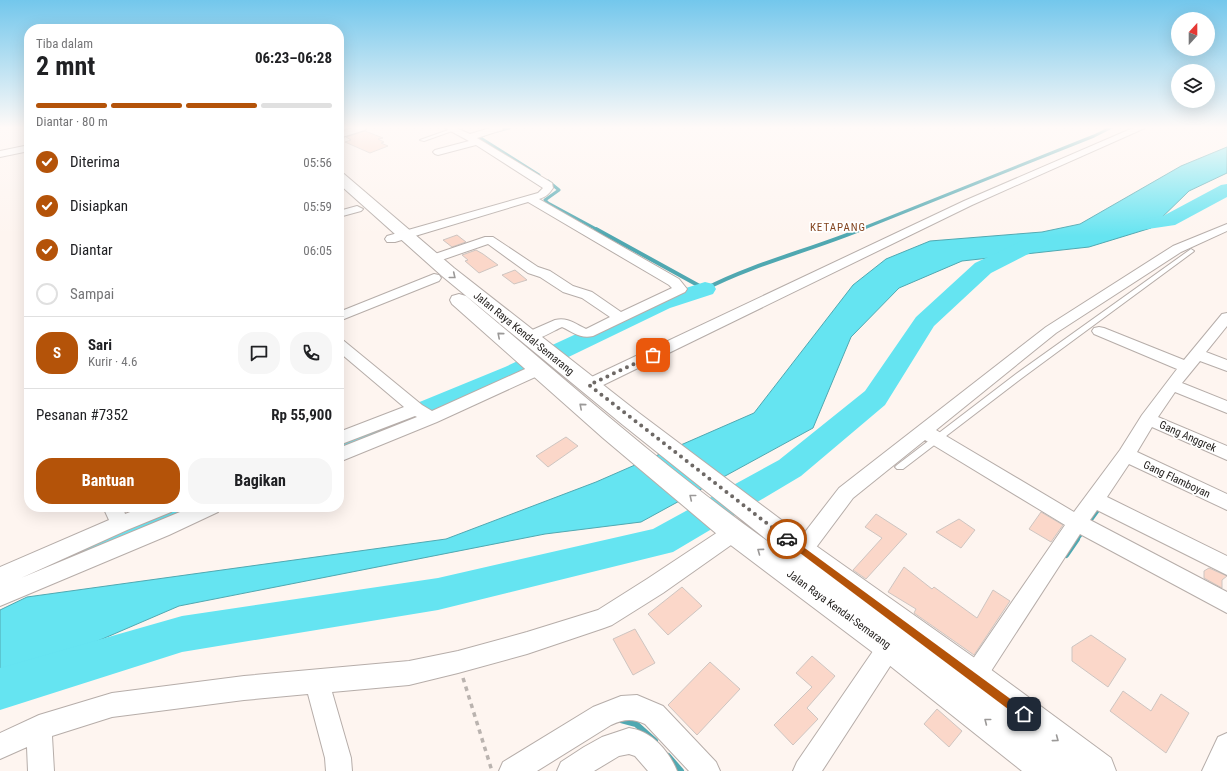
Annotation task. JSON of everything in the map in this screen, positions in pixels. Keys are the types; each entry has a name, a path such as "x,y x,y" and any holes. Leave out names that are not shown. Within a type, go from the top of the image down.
{"highway":[{"name":"Jalan Raya Kendal-Semarang","path":"344,182 398,237 434,278 542,362 890,646 1050,771"},
{"name":"Jalan Raya Kendal-Semarang","path":"344,197 357,209 433,259 528,337 542,362 589,385 621,426"},
{"name":"Jalan Raya Kendal-Semarang","path":"734,520 802,551 974,677 1098,771"}],"street":[{"path":"398,237 542,195 548,188 548,185 514,164"},
{"path":"589,385 968,203 1058,164"},
{"path":"528,337 560,323 569,324 579,332 588,333 680,289 674,282 530,199"},
{"path":"344,213 357,209"},
{"path":"802,551 846,493 930,435 1052,330 1177,249 1227,227"},
{"path":"433,259 489,240 533,270 545,274 568,289 587,295 620,318"},
{"path":"344,315 434,278"},
{"path":"974,677 1077,523 1126,455 1148,419 1172,385 1227,317"},
{"path":"1099,331 1191,361 1227,366"},
{"path":"344,348 423,413"},
{"path":"344,452 423,413 542,362"},
{"path":"1172,385 1227,407"},
{"path":"344,437 423,413"},
{"name":"Gang Anggrek","path":"1148,419 1227,453"},
{"path":"930,435 1077,523 1227,603"},
{"name":"Gang Flamboyan","path":"1126,455 1227,502"},
{"path":"1094,499 1227,566"},
{"path":"5,586 116,515 134,512"},
{"path":"5,586 198,512"},
{"path":"0,746 39,728 112,705 244,688 409,673 458,662 527,643 604,618 655,586 734,520"},
{"path":"806,771 890,646"},
{"path":"317,682 338,758 339,771"},
{"path":"512,771 602,716 621,708 637,707 654,715 707,771"},
{"path":"39,728 41,771"},
{"path":"570,771 608,748 621,742 636,742 650,754 664,771"},
{"path":"1215,771 1227,746"}],"lane":[{"path":"900,467 930,435 1019,376 1191,251"}],"path":[{"path":"458,662 492,771"}],"water":[{"path":"1186,164 1227,164 1227,173 1189,191 1151,228 1089,247 962,261 899,288 851,337 813,428 641,522 545,534 179,606 93,643 0,671 0,610 27,597 446,539 596,482 754,413 853,285 886,259 930,241 1042,232 1080,224"}],"building":[{"path":"457,235 466,242 452,247 443,240"},
{"path":"476,250 498,265 479,273 465,261 468,260 462,255"},
{"path":"515,270 527,280 514,284 502,275"},
{"path":"566,437 578,446 548,467 536,456"},
{"path":"1041,512 1063,525 1051,542 1029,529"},
{"path":"876,514 907,534 866,579 853,570 882,538 865,527"},
{"path":"959,519 975,530 961,548 936,532"},
{"path":"904,567 932,589 934,587 977,618 993,590 1010,601 974,655 914,613 916,609 888,592"},
{"path":"1209,568 1227,576 1222,580 1222,588 1204,578 1204,571"},
{"path":"682,587 702,606 668,635 648,614"},
{"path":"635,629 655,663 633,675 613,639"},
{"path":"1091,635 1126,659 1108,687 1072,661 1072,647"},
{"path":"812,656 835,676 807,708 818,719 793,745 774,725 812,687 796,673"},
{"path":"710,662 740,689 697,735 668,705"},
{"path":"1123,691 1151,711 1161,694 1189,713 1166,753 1110,711"},
{"path":"937,709 962,731 949,747 924,724"}],"waterway":[{"path":"522,164 539,175"},
{"path":"859,230 1024,164"},
{"path":"548,181 559,190 545,200 548,203 598,230"},
{"path":"1121,227 1168,221 1227,189"},
{"path":"596,229 705,289 743,272 862,229"},
{"path":"0,689 182,634 438,594 661,542 790,468 875,398 925,322 983,268 1031,244 1040,242"},
{"path":"344,445 514,373 662,303 705,289"},
{"path":"1088,523 1099,508"},
{"path":"93,550 172,512"},
{"path":"1076,540 1082,532"},
{"path":"1066,555 1077,539"},
{"path":"621,720 636,724 655,741"},
{"path":"668,756 681,771"}],"way so far":[{"path":"653,355 589,385 631,420 787,539"}],"district":[{"name":"KETAPANG","path":"838,227"}],"route":[{"path":"787,539 1024,714"}]}
